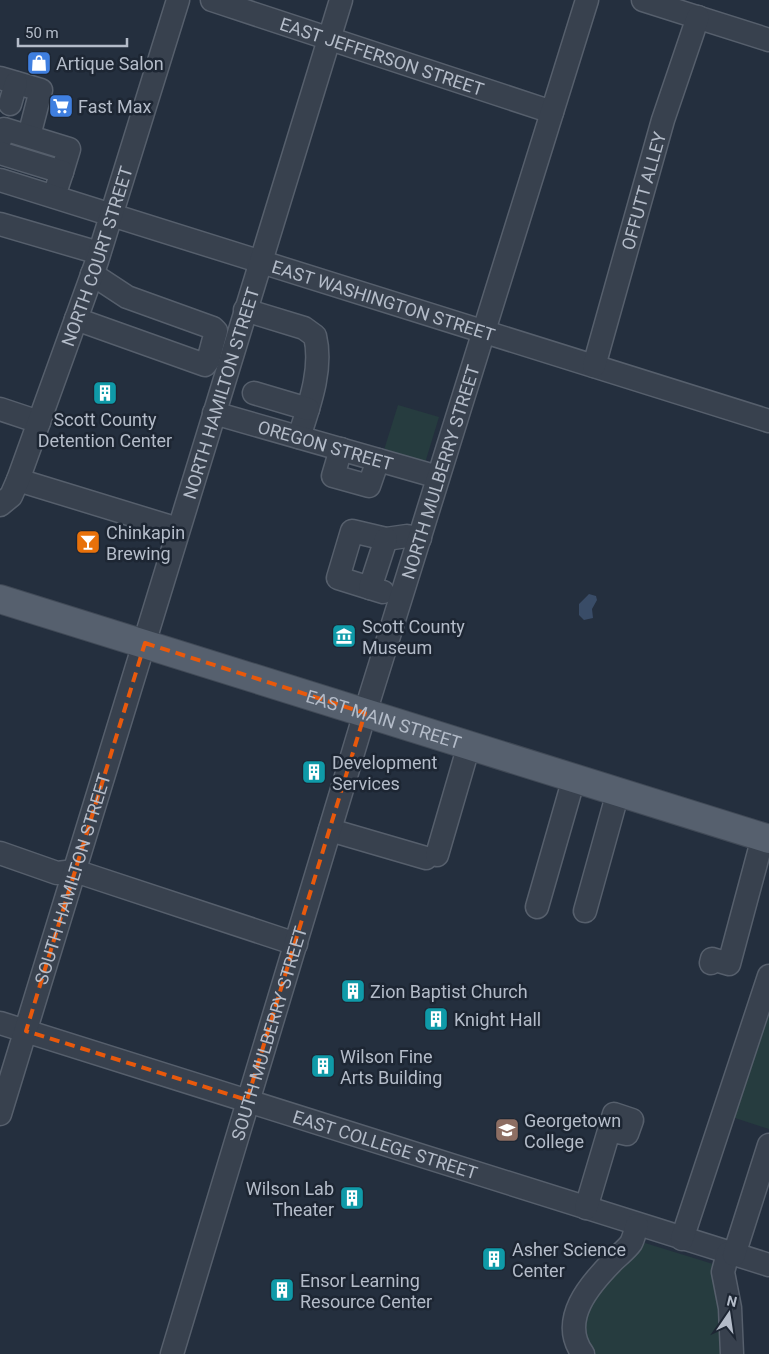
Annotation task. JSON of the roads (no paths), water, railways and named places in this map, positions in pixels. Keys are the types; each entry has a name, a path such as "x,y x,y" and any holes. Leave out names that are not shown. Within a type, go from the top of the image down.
{"main road":[{"name":"EAST MAIN STREET","path":"0,599 766,838"}],"street":[{"name":"NORTH COURT STREET","path":"0,505 11,496 18,480 100,253 178,0"},
{"name":"EAST JEFFERSON STREET","path":"212,0 552,112"},
{"name":"NORTH HAMILTON STREET","path":"145,643 341,0"},
{"name":"NORTH MULBERRY STREET","path":"366,713 587,0"},
{"path":"643,0 769,40"},
{"name":"OFFUTT ALLEY","path":"594,366 663,120 698,17"},
{"path":"29,136 41,90 5,112 29,136 69,148 54,197"},
{"path":"0,153 62,172"},
{"name":"EAST WASHINGTON STREET","path":"0,180 769,421"},
{"path":"0,224 100,253"},
{"path":"76,319 205,365 208,361 216,331 213,328 127,297 92,274"},
{"path":"245,310 304,328 315,336 318,350 308,409 300,438"},
{"path":"254,393 308,409"},
{"path":"0,409 39,422"},
{"name":"OREGON STREET","path":"214,413 438,476"},
{"path":"18,480 178,530"},
{"path":"401,598 338,578 352,531 386,539 407,536 420,538"},
{"path":"370,588 386,539"},
{"name":"SOUTH HAMILTON STREET","path":"0,1114 145,643"},
{"name":"SOUTH MULBERRY STREET","path":"172,1354 247,1100 366,713"},
{"path":"330,830 431,857 469,745"},
{"path":"537,907 574,778"},
{"path":"585,911 618,792"},
{"path":"710,963 712,959 729,964 766,838"},
{"path":"0,854 58,872 75,871 296,944"},
{"path":"682,1239 760,1036 769,976"},
{"name":"EAST COLLEGE STREET","path":"0,1023 769,1266"},
{"path":"586,1208 610,1130"},
{"path":"732,1354 730,1308 723,1272 769,1145"},
{"path":"583,1354 575,1344 573,1335 580,1300 595,1280 631,1244 637,1225"}],"water":[{"path":"589,594 596,596 597,600 592,609 593,618 584,620 579,615 579,604"}],"place":[{"name":"Artique Salon","path":"39,63"},
{"name":"Fast Max","path":"61,106"},
{"name":"Scott County Detention Center","path":"105,393"},
{"name":"Chinkapin Brewing","path":"88,542"},
{"name":"Scott County Museum","path":"344,636"},
{"name":"Development Services","path":"314,772"},
{"name":"Zion Baptist Church","path":"353,991"},
{"name":"Knight Hall","path":"436,1019"},
{"name":"Wilson Fine Arts Building","path":"323,1066"},
{"name":"Georgetown College","path":"507,1130"},
{"name":"Wilson Lab Theater","path":"352,1198"},
{"name":"Asher Science Center","path":"494,1259"},
{"name":"Ensor Learning Resource Center","path":"282,1290"}]}
